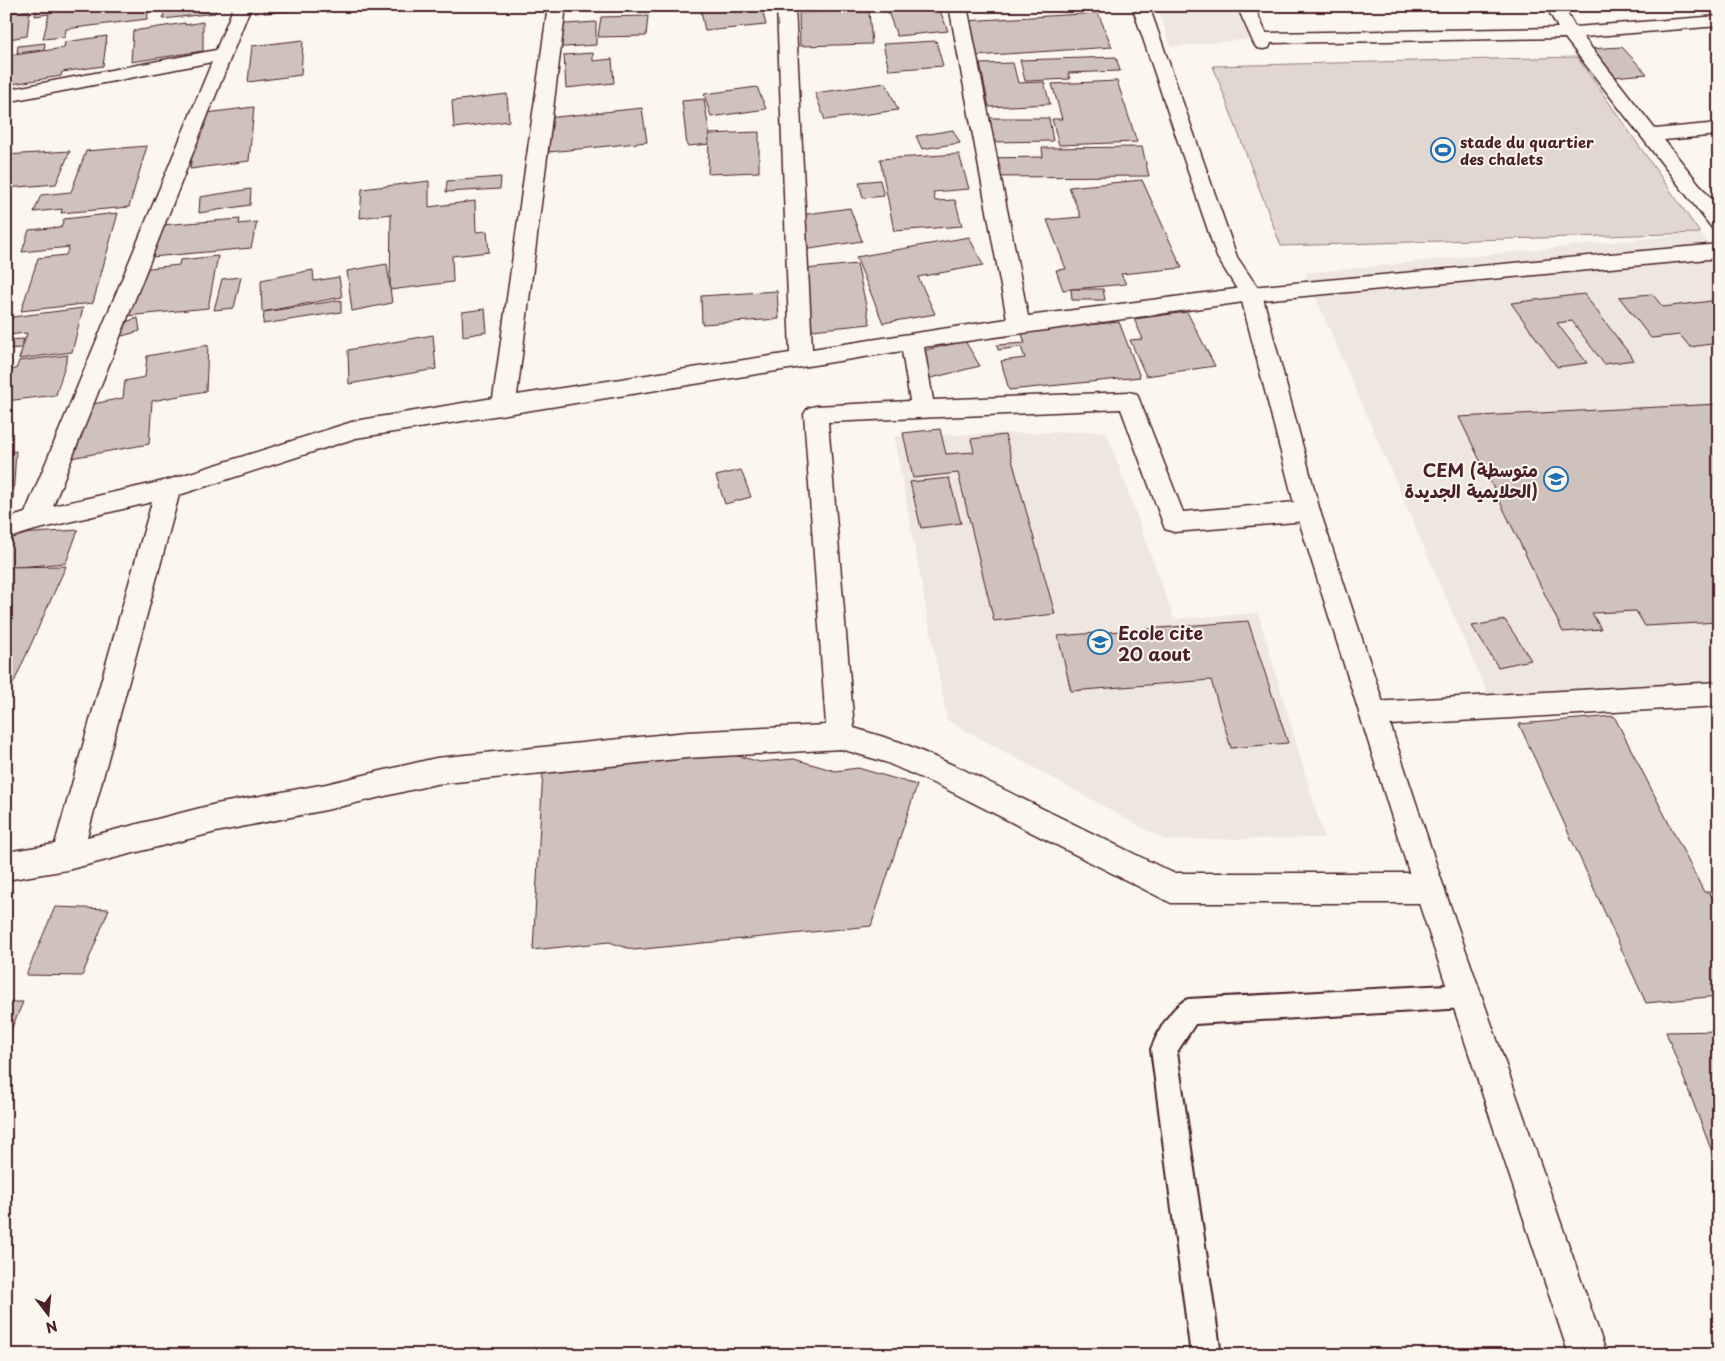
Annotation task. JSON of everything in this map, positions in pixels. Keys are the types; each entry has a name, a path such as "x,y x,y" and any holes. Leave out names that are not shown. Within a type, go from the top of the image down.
{"street":[{"path":"35,520 243,6"},
{"path":"504,405 557,6"},
{"path":"786,6 801,358"},
{"path":"958,6 1020,325"},
{"path":"1140,6 1227,258 1251,294 1308,511 1429,888 1588,1355"},
{"path":"1245,6 1262,41 1570,33 1719,21"},
{"path":"1554,6 1570,33 1719,223"},
{"path":"6,96 223,54"},
{"path":"1650,135 1719,129"},
{"path":"6,529 35,520 168,489 355,430 504,405 1020,325 1251,294 1719,251"},
{"path":"912,343 923,410"},
{"path":"841,737 816,414 1129,400 1174,522 1308,511"},
{"path":"67,856 168,489"},
{"path":"1373,714 1719,694"},
{"path":"6,866 67,856 216,818 326,797 436,771 687,745 841,737 890,751 952,778 1171,888 1429,888"}],"lane":[{"path":"1206,1355 1164,1049 1188,1012 1465,996"}],"shaded area":[{"path":"1157,6 1245,6 1261,38 1171,47"},
{"name":"stade du quartier des chalets","path":"1577,57 1700,233 1281,246 1213,66"},
{"name":"CEM (متوسطة الحلايمية الجديدة)","path":"1700,233 1719,258 1719,684 1493,706 1305,273"},
{"name":"Ecole cite 20 aout","path":"1106,431 1174,619 1258,613 1324,838 1165,840 947,720 894,436"}],"building":[{"path":"37,6 149,6 147,19 66,29 65,37 43,39 49,14 35,16"},
{"path":"165,6 216,6 215,13 163,19"},
{"path":"265,6 291,6 290,11 264,13"},
{"path":"700,6 761,6 766,25 705,31"},
{"path":"808,6 866,6 867,9 808,10"},
{"path":"938,6 948,31 897,36 887,9"},
{"path":"30,10 27,36 9,39 6,48 6,13"},
{"path":"869,12 872,44 800,46 799,13"},
{"path":"1098,13 1112,47 975,56 965,21"},
{"path":"648,16 646,36 598,37 601,17"},
{"path":"203,22 203,51 131,62 133,31"},
{"path":"596,22 596,45 550,48 551,25"},
{"path":"107,36 103,66 62,72 61,76 6,85 6,56 64,48 65,42"},
{"path":"303,40 301,75 248,82 252,46"},
{"path":"936,41 943,66 889,70 883,44"},
{"path":"45,43 44,50 17,53 18,46"},
{"path":"1622,47 1647,74 1613,77 1589,49"},
{"path":"593,53 593,61 612,59 614,83 566,88 564,55"},
{"path":"1116,57 1120,71 1068,73 1070,79 1025,81 1020,60"},
{"path":"1013,63 1018,83 1044,82 1050,104 989,107 980,64"},
{"path":"1117,81 1137,142 1059,145 1052,119 1062,119 1052,84"},
{"path":"886,83 898,110 825,120 815,93"},
{"path":"757,87 766,109 711,117 704,94"},
{"path":"507,94 509,121 454,128 452,101"},
{"path":"704,99 711,144 687,146 682,101"},
{"path":"254,107 249,161 190,169 198,114"},
{"path":"642,108 647,142 549,152 547,118"},
{"path":"990,118 1049,118 1053,141 993,142"},
{"path":"953,130 960,143 922,149 916,136"},
{"path":"759,132 759,172 708,174 709,134"},
{"path":"147,146 129,207 61,213 62,209 34,212 41,195 71,192 86,151"},
{"path":"1142,147 1149,176 990,177 988,158 1043,157 1042,148"},
{"path":"70,151 56,184 6,188 6,155"},
{"path":"959,154 969,189 933,192 935,201 955,200 962,226 894,231 880,159"},
{"path":"501,177 500,189 446,192 447,181"},
{"path":"880,180 884,196 863,198 859,182"},
{"path":"1142,180 1182,268 1121,274 1126,284 1063,290 1056,270 1066,269 1047,220 1081,217 1069,187"},
{"path":"429,181 429,207 475,201 476,232 487,231 489,252 452,256 453,282 390,290 391,214 360,218 362,189"},
{"path":"251,189 250,205 199,213 200,197"},
{"path":"850,208 862,241 803,250 793,216"},
{"path":"118,213 93,303 21,311 38,258 66,255 69,247 22,252 29,230 61,227 64,219"},
{"path":"240,219 239,224 257,222 251,248 151,257 161,225"},
{"path":"969,237 983,265 918,277 935,314 883,323 856,257"},
{"path":"218,256 208,308 127,316 140,269 179,265 180,260"},
{"path":"387,264 392,303 352,311 347,271"},
{"path":"857,264 870,324 812,330 803,284 805,269"},
{"path":"313,270 314,281 339,277 342,297 262,312 261,280"},
{"path":"241,277 234,308 214,310 222,279"},
{"path":"1071,289 1103,289 1105,300 1072,300"},
{"path":"777,291 779,319 702,324 701,296"},
{"path":"1584,294 1634,360 1604,364 1572,321 1557,323 1587,363 1557,367 1511,303"},
{"path":"1652,294 1663,307 1719,300 1719,343 1690,347 1680,335 1651,338 1619,297"},
{"path":"341,300 341,312 263,324 264,312"},
{"path":"83,308 72,352 19,359 27,333 7,335 12,317"},
{"path":"485,309 487,332 463,336 462,312"},
{"path":"1187,312 1215,366 1146,376 1130,340 1143,339 1134,319"},
{"path":"138,318 140,331 111,339 109,327"},
{"path":"1119,322 1140,377 1009,390 1001,361 1025,358 1021,347 998,350 997,345 1025,343 1021,331"},
{"path":"433,335 436,369 349,384 348,350"},
{"path":"24,339 21,348 6,349 6,340"},
{"path":"965,341 980,366 923,380 908,354"},
{"path":"208,345 206,391 152,401 149,444 65,459 72,408 123,398 125,381 145,377 147,356"},
{"path":"68,355 56,395 6,401 6,370 16,369 19,361"},
{"path":"1719,404 1719,622 1645,626 1636,611 1592,613 1601,629 1563,632 1459,417"},
{"path":"940,429 946,454 974,452 971,439 1005,435 1055,614 994,621 958,473 913,478 903,433"},
{"path":"16,451 13,498 6,500 6,453"},
{"path":"741,470 751,497 725,504 716,476"},
{"path":"949,478 961,523 921,528 910,482"},
{"path":"78,530 66,563 6,568 6,535"},
{"path":"66,566 6,700 6,567"},
{"path":"1505,620 1531,660 1498,667 1472,626"},
{"path":"1248,621 1288,743 1231,748 1211,680 1071,691 1058,636"},
{"path":"1614,716 1704,892 1709,892 1719,910 1719,996 1646,1003 1519,724"},
{"path":"731,754 760,762 794,759 835,771 858,768 917,785 871,926 634,950 609,942 533,950 543,771"},
{"path":"55,907 109,909 82,976 26,975"},
{"path":"6,1002 23,1002 6,1041"},
{"path":"1719,1031 1719,1170 1666,1032"}],"place":[{"name":"stade du quartier des chalets","path":"1443,150"},
{"name":"CEM (متوسطة الحلايمية الجديدة)","path":"1556,479"},
{"name":"Ecole cite 20 aout","path":"1100,642"}]}
